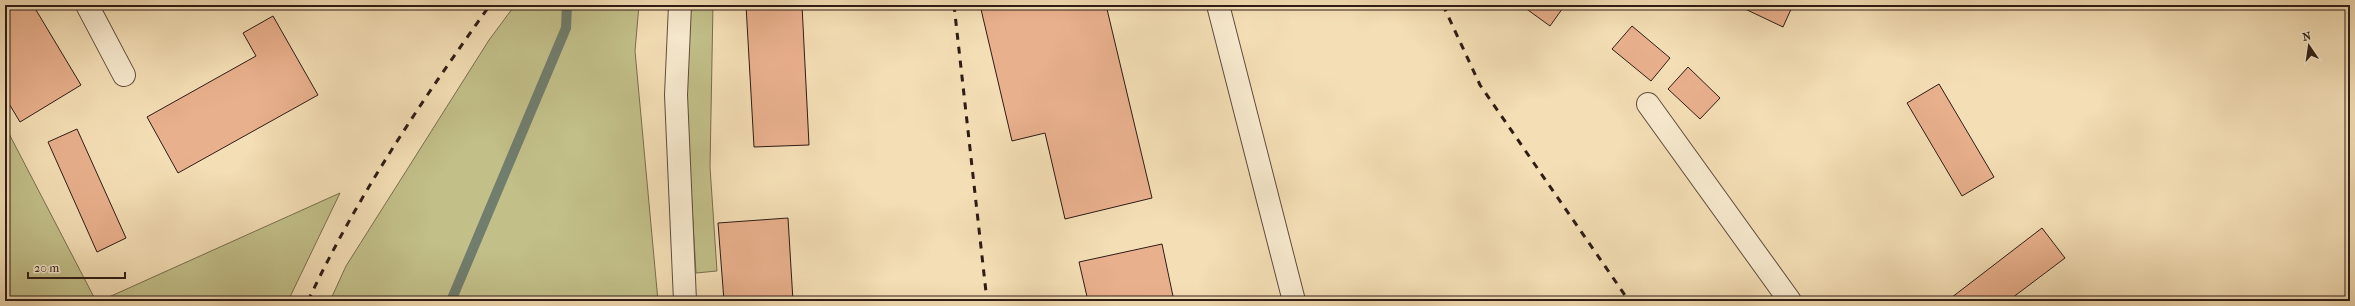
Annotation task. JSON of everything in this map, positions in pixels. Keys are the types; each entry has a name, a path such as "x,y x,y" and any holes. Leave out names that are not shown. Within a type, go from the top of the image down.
{"street":[{"path":"87,5 124,75"},
{"path":"680,5 676,95 685,301"},
{"path":"1218,5 1294,301"},
{"path":"1648,104 1790,301"}],"shaded area":[{"path":"515,5 639,5 635,51 658,301 330,301 346,266 489,40"},
{"path":"680,5 713,5 710,167 717,271 696,273"},
{"path":"5,126 96,301 5,301"},
{"path":"340,193 288,301 100,301"}],"building":[{"path":"5,5 33,5 81,85 20,122 5,97"},
{"path":"746,5 802,5 809,145 754,147"},
{"path":"980,5 1106,5 1152,198 1065,219 1045,133 1012,141"},
{"path":"1521,5 1565,5 1550,26"},
{"path":"1745,5 1788,5 1792,7 1783,27 1743,8"},
{"path":"273,16 318,95 178,173 147,117 256,56 243,33"},
{"path":"1632,26 1670,58 1651,81 1612,49"},
{"path":"1688,67 1720,98 1700,119 1668,89"},
{"path":"1939,84 1994,177 1962,196 1907,103"},
{"path":"77,129 126,238 97,252 48,142"},
{"path":"788,218 793,301 724,301 718,223"},
{"path":"2042,228 2065,258 2008,301 1947,301"},
{"path":"1162,244 1174,301 1088,301 1079,262"}],"waterway":[{"path":"451,301 566,28 567,5"}],"railway":[{"path":"308,301 327,262 369,186 440,76 490,5"},
{"path":"954,5 987,301"},
{"path":"1443,5 1480,85 1629,301"}]}
